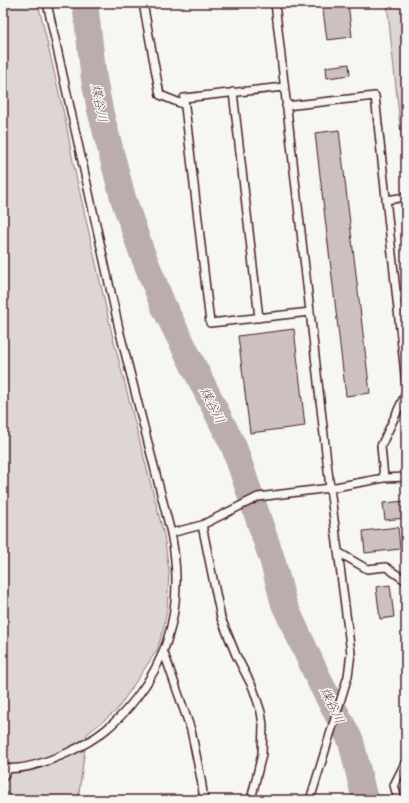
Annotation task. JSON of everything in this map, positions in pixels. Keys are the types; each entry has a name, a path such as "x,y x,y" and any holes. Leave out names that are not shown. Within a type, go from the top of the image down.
{"lane":[{"path":"3,777 6,768 27,766 61,756 88,742 109,728 123,715 148,683 164,653 175,611 177,590 175,552 171,533 120,332 47,3"},
{"path":"143,3 160,94 185,105"},
{"path":"275,3 330,488 351,653 348,676 310,800"},
{"path":"284,87 184,98 210,324 310,312"},
{"path":"233,92 259,318"},
{"path":"286,106 375,96 406,384"},
{"path":"386,200 406,197"},
{"path":"397,296 406,295"},
{"path":"384,478 381,446 406,393"},
{"path":"171,533 202,525 258,497 330,488 384,478 406,477"},
{"path":"202,525 221,618 236,655 253,688 261,712 263,725 262,754 251,800"},
{"path":"338,552 367,569 386,567 406,581"},
{"path":"164,653 191,730 204,800"},
{"path":"398,800 394,785 406,761"}],"shaded area":[{"path":"3,3 38,3 112,334 164,535 169,571 167,610 157,650 117,710 87,734 78,800 3,800"},
{"path":"387,3 406,3 406,172 405,172"}],"building":[{"path":"322,3 348,3 352,37 327,40"},
{"path":"349,64 350,75 327,78 326,67"},
{"path":"339,130 370,393 346,396 315,133"},
{"path":"294,329 305,426 250,433 238,336"},
{"path":"406,501 406,518 385,520 383,503"},
{"path":"398,527 400,549 365,553 363,531"},
{"path":"390,585 394,617 380,619 376,587"}],"waterway":[{"name":"煤谷川","path":"85,3 94,79 100,110 123,198 141,250 163,305 234,447 272,559 284,604 321,684 351,741 365,800"}]}
